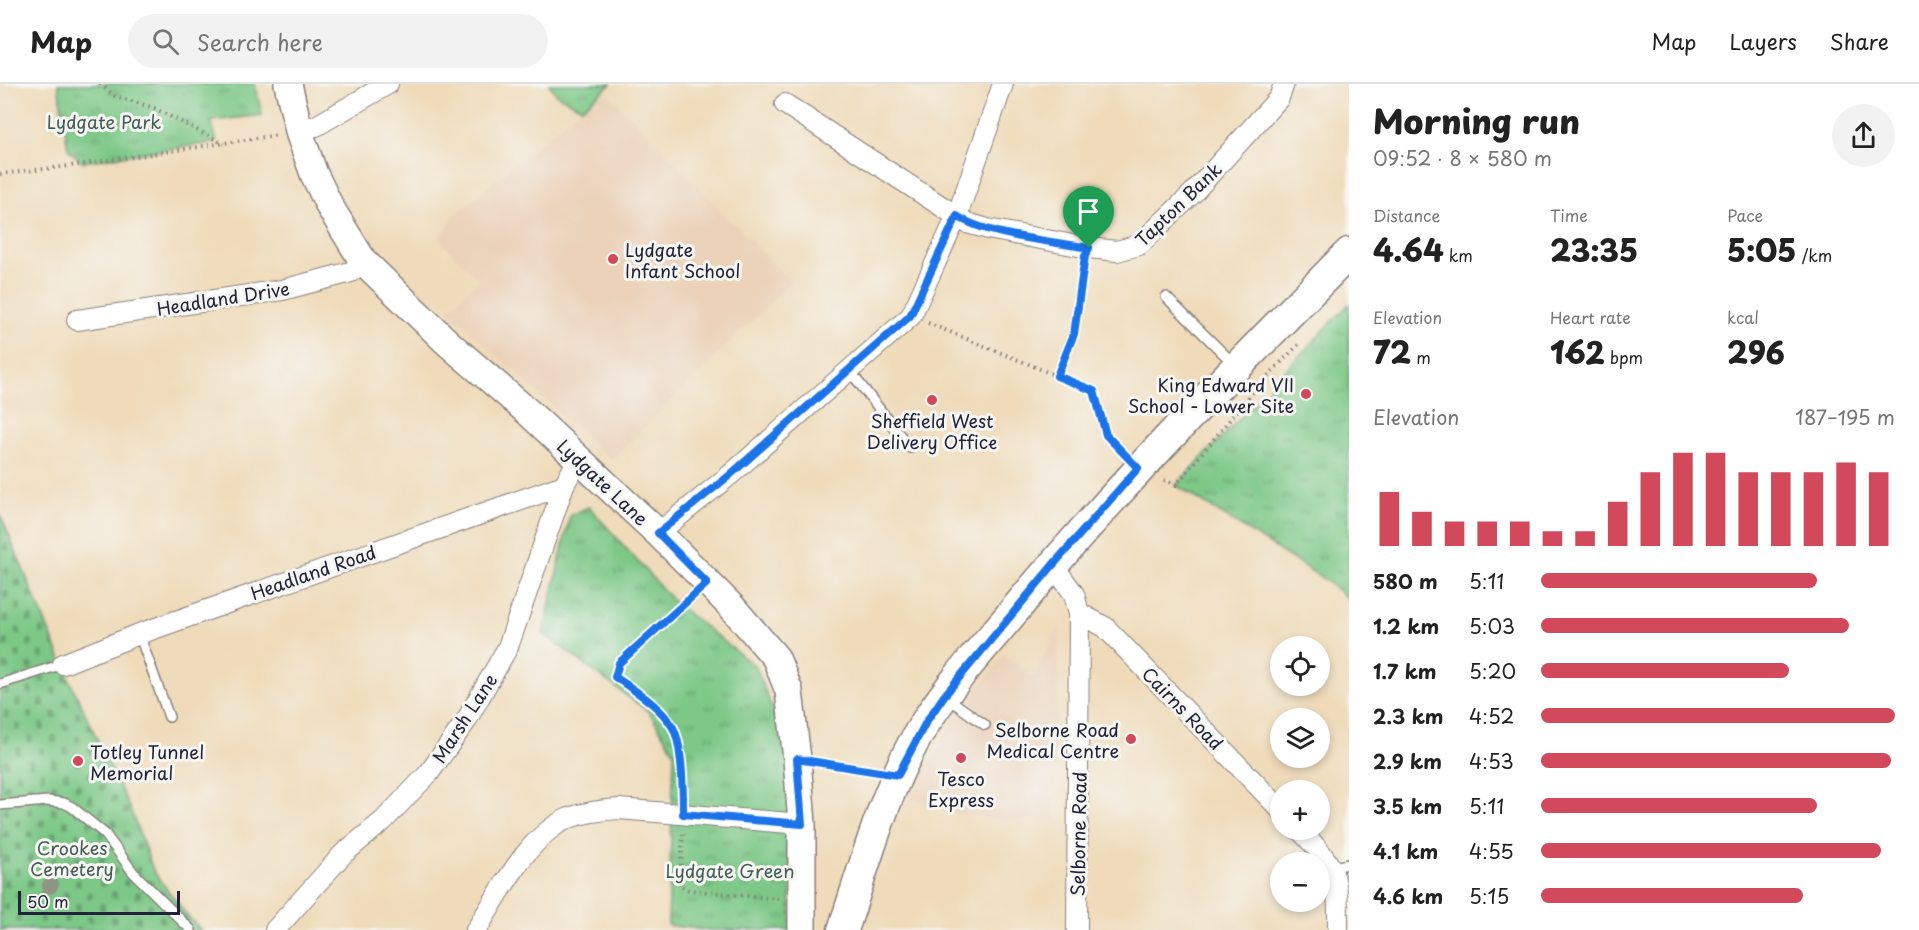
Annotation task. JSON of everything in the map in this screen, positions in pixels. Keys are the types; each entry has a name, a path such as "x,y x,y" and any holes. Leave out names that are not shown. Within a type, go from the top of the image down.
{"main road":[{"path":"843,930 883,811 898,775 926,722 944,696 1053,565 1138,468 1349,253"}],"street":[{"name":"Lydgate Lane","path":"288,84 310,163 330,207 363,261 448,343 579,458 658,533 761,638 776,658 789,692 797,759 802,824 802,930"},
{"path":"299,130 316,126 388,84"},
{"path":"658,533 730,475 910,316 957,216 1003,84"},
{"name":"Tapton Bank","path":"785,104 967,222 988,229 1117,251 1139,245 1193,193 1279,98 1284,84"},
{"name":"Headland Drive","path":"77,320 282,290 351,272 363,261"},
{"name":"Marsh Lane","path":"275,930 343,854 383,821 429,773 466,721 508,647 564,485 579,458"},
{"name":"Headland Road","path":"63,664 139,633 564,485"},
{"name":"Selborne Road","path":"1053,565 1074,594 1079,613 1077,930"},
{"name":"Cairns Road","path":"1079,613 1106,627 1270,798"},
{"path":"476,930 521,859 543,835 567,819 589,812 619,809 802,824"},
{"path":"1311,840 1340,866 1337,885 1338,930"}],"lane":[{"path":"1166,297 1237,366"},
{"path":"849,370 910,448"},
{"path":"139,633 169,717"},
{"path":"0,684 63,664"},
{"path":"944,696 986,724"},
{"path":"0,806 48,801 64,803 72,807 105,834 134,872 191,930"}],"path":[{"path":"100,84 115,96 154,108 225,144"},
{"path":"0,174 225,144 299,130"},
{"path":"1057,376 1074,334 1085,256 1089,248"},
{"path":"910,316 1094,391 1106,435 1138,468 1176,485 1255,389 1302,340"},
{"path":"707,583 619,663 615,677 655,706 673,727 682,768 680,886 689,890 803,901"},
{"path":"797,759 898,775"}],"shaded area":[{"name":"Lydgate Infant School","path":"604,89 791,282 611,460 448,311 478,279 438,239 457,213"},
{"path":"1060,625 1054,820 1012,820 966,816 909,798 961,709 1004,655 1033,677"}],"green space":[{"name":"Lydgate Park","path":"58,84 255,84 262,115 211,121 217,142 82,162 68,149"},
{"path":"549,84 611,84 582,108 557,95"},
{"name":"King Edward VII School - Lower Site","path":"1349,304 1349,599 1324,579 1176,485"},
{"name":"Lydgate Green","path":"589,507 675,603 756,667 789,751 791,930 704,930 668,925 674,752 649,712 543,634 570,515"},
{"name":"Crookes Cemetery","path":"0,514 69,679 130,809 154,872 201,930 0,930"}],"place":[{"name":"Lydgate Infant School","path":"613,259"},
{"name":"King Edward VII School - Lower Site","path":"1306,394"},
{"name":"Sheffield West Delivery Office","path":"932,400"},
{"name":"Selborne Road Medical Centre","path":"1131,739"},
{"name":"Tesco Express","path":"961,758"},
{"name":"Totley Tunnel Memorial","path":"78,761"}],"route":[{"path":"957,216 988,229 1089,248 1085,256 1074,334 1057,376 1094,391 1106,435 1138,468 960,675 926,722 898,775 797,759 802,824 683,814 682,768 673,727 655,706 615,677 619,663 707,583 658,533 730,475 910,316 957,216"}]}
